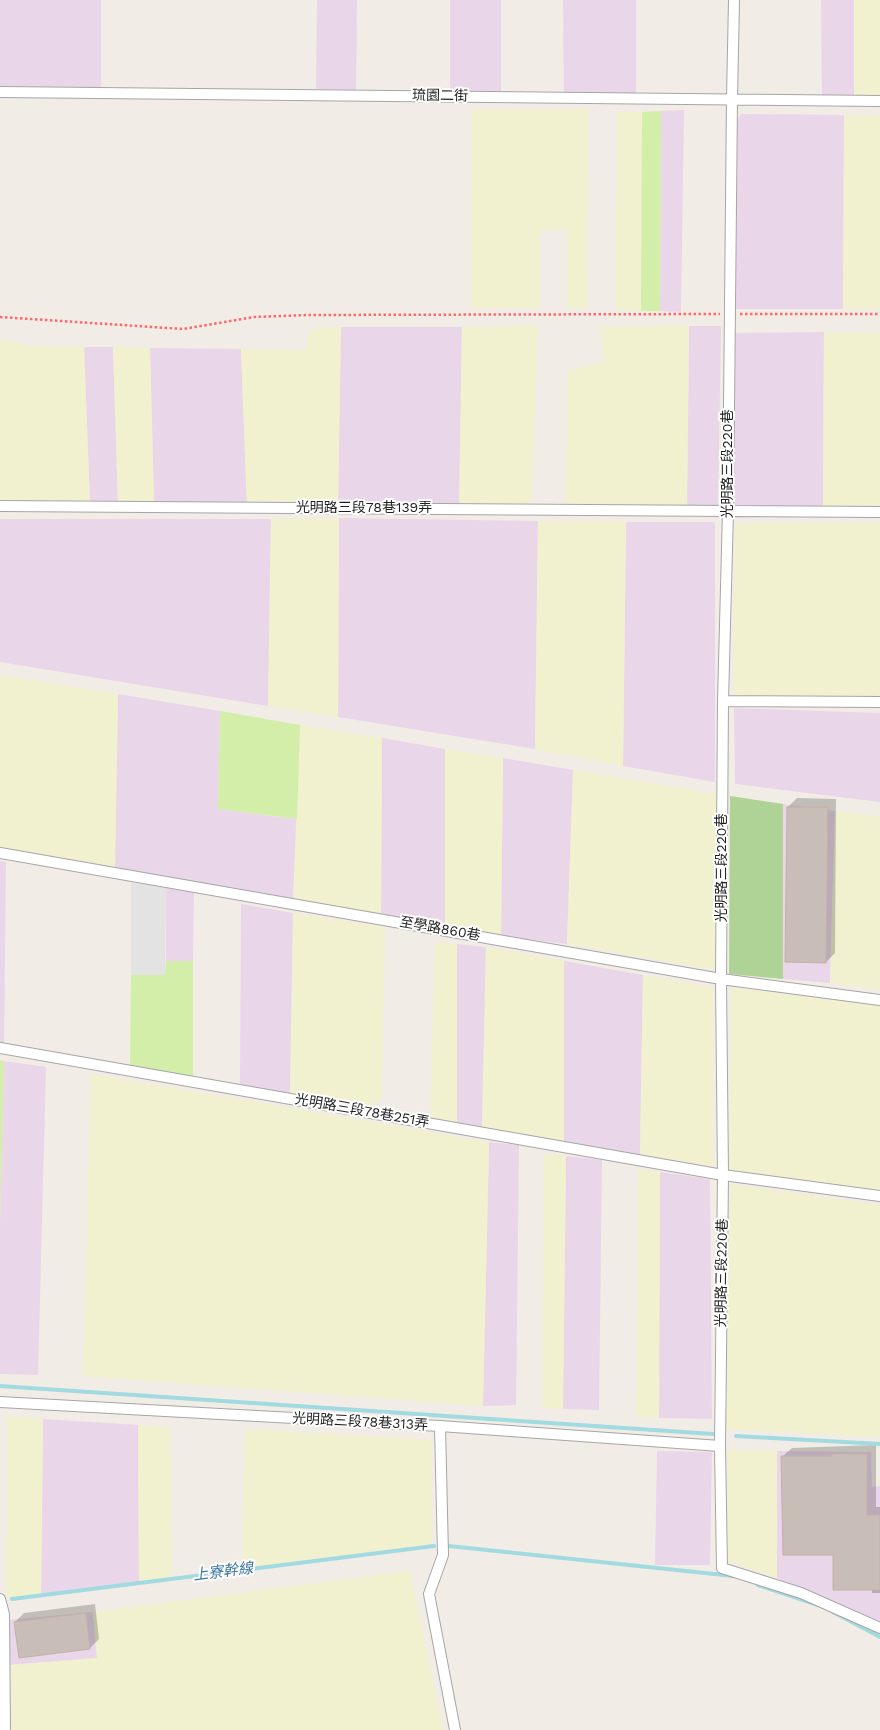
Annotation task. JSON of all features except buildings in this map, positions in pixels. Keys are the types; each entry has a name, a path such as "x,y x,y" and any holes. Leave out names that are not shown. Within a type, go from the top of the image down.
{"street":[{"name":"光明路三段220巷","path":"734,0 728,511 723,701 721,979 724,1175 720,1446 722,1568 801,1593 880,1628"},
{"name":"琉園二街","path":"0,92 880,101"},
{"name":"光明路三段78巷139弄","path":"0,506 880,512"},
{"path":"723,701 880,702"},
{"name":"至學路860巷","path":"0,852 721,979 880,1000"},
{"name":"光明路三段78巷251弄","path":"0,1048 724,1175 880,1196"},
{"name":"光明路三段78巷313弄","path":"0,1402 440,1426 720,1446"},
{"path":"440,1426 443,1555 429,1594 455,1730"},
{"path":"0,1599 4,1614 6,1730"}],"path":[{"path":"0,317 183,329 254,317 308,315 880,314"}],"shaded area":[{"path":"0,0 101,0 101,92 0,92"},
{"path":"317,0 357,0 356,90 316,89"},
{"path":"450,0 501,0 501,93 450,93"},
{"path":"563,0 636,0 636,97 564,97"},
{"path":"821,0 854,0 854,98 822,98"},
{"path":"684,110 681,312 660,311 661,111"},
{"path":"741,114 844,115 843,309 734,309 736,121"},
{"path":"689,326 721,326 718,508 687,508"},
{"path":"341,327 462,327 459,508 338,507"},
{"path":"824,332 823,509 735,509 734,333"},
{"path":"84,347 113,347 118,504 90,504"},
{"path":"150,348 241,349 247,506 154,505"},
{"path":"339,518 538,521 535,749 338,717"},
{"path":"0,519 271,519 268,706 0,662"},
{"path":"626,522 715,522 715,782 623,766"},
{"path":"118,694 220,711 218,809 297,819 293,900 115,868"},
{"path":"734,708 880,713 880,802 735,784"},
{"path":"382,738 445,749 445,926 381,915"},
{"path":"503,758 573,770 567,944 501,936"},
{"path":"783,804 835,811 830,983 783,979"},
{"path":"0,861 6,862 4,1046 0,1045"},
{"path":"131,883 166,887 165,975 131,975"},
{"path":"166,887 194,891 193,961 166,961"},
{"path":"241,904 293,913 290,1096 240,1086"},
{"path":"457,944 486,947 482,1127 457,1124"},
{"path":"564,961 643,975 640,1155 564,1141"},
{"path":"4,1061 46,1067 38,1375 0,1374 0,1223"},
{"path":"489,1142 519,1145 516,1405 483,1406"},
{"path":"566,1156 602,1160 599,1410 563,1409"},
{"path":"660,1172 710,1179 712,1419 659,1418"},
{"path":"43,1419 138,1425 139,1582 41,1594"},
{"path":"657,1451 712,1452 710,1565 655,1565"},
{"path":"777,1451 871,1452 872,1487 880,1486 880,1629 777,1578"},
{"path":"93,1612 97,1658 10,1665 7,1620"}],"green space":[{"path":"854,0 880,0 880,98 854,98"},
{"path":"472,109 588,109 587,308 567,308 567,230 540,231 540,308 471,308"},
{"path":"661,111 660,311 641,311 642,112"},
{"path":"617,112 642,112 641,311 616,311"},
{"path":"844,115 880,116 880,309 843,309"},
{"path":"538,326 531,509 459,508 462,327"},
{"path":"689,326 687,508 565,510 568,371 604,362 600,327"},
{"path":"341,327 338,507 247,506 241,349 306,350 308,334 316,328"},
{"path":"824,332 880,333 880,509 823,509"},
{"path":"0,339 30,346 84,347 90,504 0,503"},
{"path":"113,347 150,348 154,505 118,504"},
{"path":"339,518 338,717 268,706 271,519"},
{"path":"538,521 626,522 623,766 535,749"},
{"path":"735,523 880,523 880,697 733,695"},
{"path":"0,675 118,694 115,868 0,848"},
{"path":"220,711 300,725 297,819 218,809"},
{"path":"300,725 382,738 381,915 293,900"},
{"path":"445,749 503,758 501,936 445,926"},
{"path":"573,770 717,794 717,964 711,969 567,944"},
{"path":"730,796 783,804 783,979 729,974"},
{"path":"835,811 880,817 880,990 830,983"},
{"path":"293,913 385,927 382,1098 371,1108 290,1096"},
{"path":"439,942 457,944 457,1124 431,1121 434,945"},
{"path":"486,947 564,961 564,1141 482,1127"},
{"path":"166,961 193,961 193,1078 130,1070 131,975 165,975"},
{"path":"643,975 713,988 714,1166 640,1155"},
{"path":"731,988 880,1005 880,1191 729,1171"},
{"path":"0,1060 4,1061 0,1223"},
{"path":"91,1074 489,1142 483,1406 83,1376"},
{"path":"544,1154 566,1156 563,1409 543,1408"},
{"path":"638,1169 660,1172 659,1418 636,1417"},
{"path":"730,1184 880,1205 880,1437 726,1429"},
{"path":"7,1416 43,1419 41,1594 6,1598"},
{"path":"138,1425 170,1427 172,1577 139,1582"},
{"path":"245,1429 432,1440 432,1544 242,1571"},
{"path":"727,1450 777,1451 777,1578 727,1561"},
{"path":"410,1571 443,1730 11,1730 10,1665 97,1658 93,1612"}],"waterway":[{"path":"0,1386 713,1434"},
{"path":"736,1436 880,1444"},
{"name":"上寮幹線","path":"12,1599 434,1546"},
{"path":"449,1546 733,1576"},
{"path":"758,1585 818,1605"},
{"path":"833,1612 880,1637"}]}
